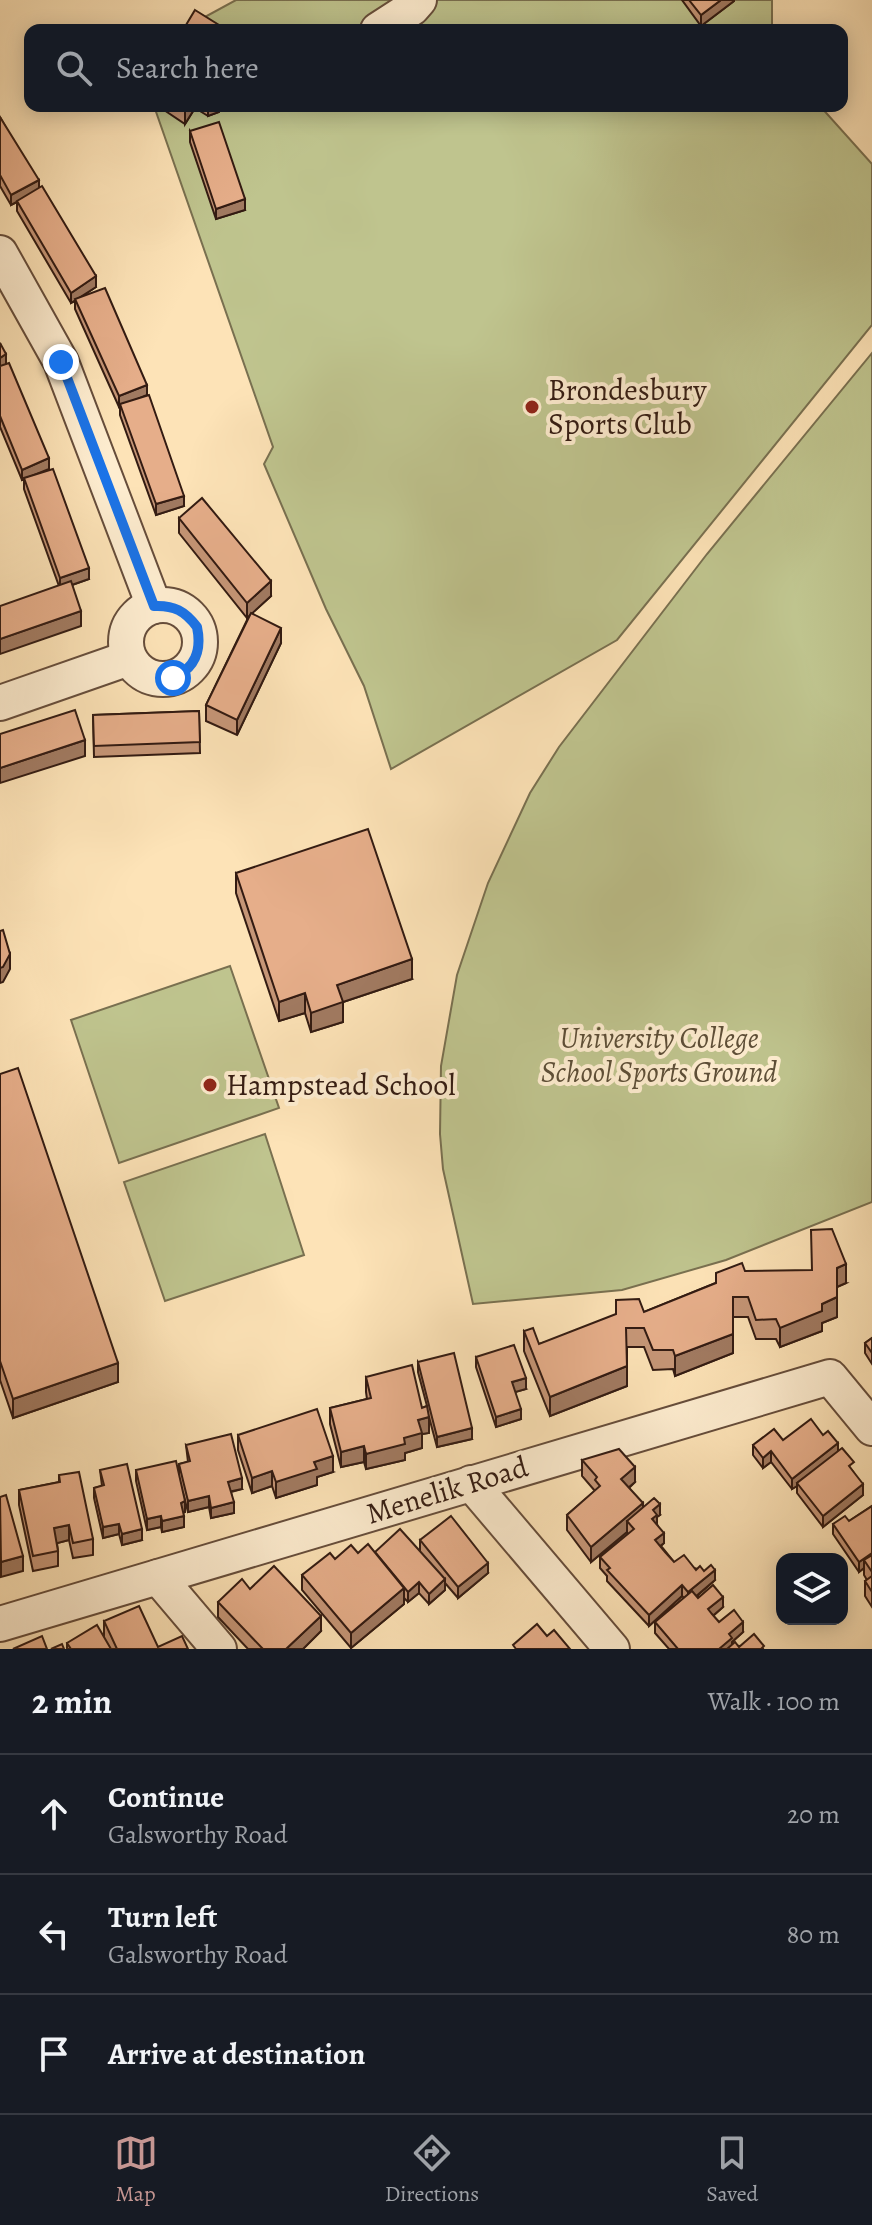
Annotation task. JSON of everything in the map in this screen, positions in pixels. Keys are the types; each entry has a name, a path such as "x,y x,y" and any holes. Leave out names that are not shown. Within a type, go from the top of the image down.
{"street":[{"path":"387,24 419,0"},
{"path":"0,253 61,362 154,606"},
{"path":"167,606 179,610 197,627 198,652 193,664 184,673 173,678 148,676 137,669 129,658 126,648 129,627 144,610 167,606"},
{"path":"0,703 129,658"},
{"name":"Menelik Road","path":"0,1624 830,1377 872,1428"},
{"path":"471,1483 612,1649"},
{"path":"158,1577 219,1649"}],"green space":[{"path":"236,0 772,0 772,24 192,24"},
{"name":"Brondesbury Sports Club","path":"156,112 825,112 872,164 872,325 617,640 391,769 364,686 326,609 264,464 273,447"},
{"name":"University College School Sports Ground","path":"872,353 872,1202 726,1260 622,1290 473,1304 443,1169 441,1066 457,975 488,883 530,793 559,747 707,554"},
{"path":"230,966 279,1108 119,1163 71,1020"},
{"path":"265,1134 304,1255 165,1301 124,1182"}],"building":[{"path":"689,0 721,0 701,15"},
{"path":"195,10 217,24 187,24"},
{"path":"0,117 39,180 11,195 0,175"},
{"path":"219,122 245,199 216,209 190,131"},
{"path":"42,186 96,276 71,293 17,201"},
{"path":"105,288 147,385 119,396 75,299"},
{"path":"0,343 6,354 0,358"},
{"path":"9,363 49,458 22,470 0,416 0,366"},
{"path":"149,395 184,496 156,504 120,404"},
{"path":"53,469 89,568 60,578 24,478"},
{"path":"202,498 271,581 247,603 179,518"},
{"path":"71,581 81,611 0,639 0,606"},
{"path":"251,613 281,628 237,720 206,705"},
{"path":"75,710 85,740 0,768 0,734"},
{"path":"199,711 200,742 94,746 93,715"},
{"path":"368,829 412,959 337,985 343,1002 311,1013 305,993 279,1002 236,873"},
{"path":"3,930 10,954 0,968 0,931"},
{"path":"18,1068 118,1363 13,1399 0,1361 0,1074"},
{"path":"832,1229 846,1264 837,1268 837,1297 822,1304 822,1311 780,1328 776,1319 756,1320 748,1297 733,1297 733,1334 675,1356 673,1350 653,1350 644,1328 626,1328 627,1366 550,1397 524,1331 533,1328 539,1344 616,1314 616,1300 639,1299 644,1312 716,1283 716,1273 742,1263 745,1271 812,1270 811,1230"},
{"path":"872,1338 872,1353 865,1343"},
{"path":"514,1345 526,1378 512,1382 521,1409 496,1417 476,1357"},
{"path":"454,1353 472,1428 437,1437 418,1362"},
{"path":"412,1365 422,1408 427,1406 429,1417 418,1420 422,1433 404,1438 405,1444 366,1454 364,1446 341,1452 330,1408 371,1398 366,1377"},
{"path":"317,1409 333,1456 314,1462 317,1469 276,1482 272,1471 252,1478 238,1435"},
{"path":"811,1419 823,1435 828,1431 838,1443 792,1479 771,1451 763,1458 753,1445 774,1429 783,1440"},
{"path":"231,1434 242,1478 228,1482 234,1502 211,1508 209,1496 188,1501 179,1464 190,1461 186,1445"},
{"path":"842,1448 854,1462 849,1466 863,1484 823,1516 797,1483"},
{"path":"619,1449 635,1467 621,1479 643,1503 591,1547 567,1515 600,1486 595,1480 597,1477 582,1460"},
{"path":"176,1461 185,1501 181,1503 184,1516 162,1521 161,1516 147,1519 136,1470"},
{"path":"127,1464 142,1529 122,1534 119,1524 103,1527 94,1488 104,1485 100,1470"},
{"path":"79,1472 93,1539 73,1543 69,1525 54,1528 58,1551 33,1556 19,1490 60,1482 59,1475"},
{"path":"6,1495 23,1556 1,1562 0,1497"},
{"path":"654,1498 660,1504 653,1510 657,1515 652,1519 664,1533 655,1540 665,1552 674,1562 684,1555 696,1570 700,1566 704,1571 711,1565 715,1570 688,1592 682,1585 649,1615 607,1570 610,1568 600,1557 634,1529 627,1521"},
{"path":"872,1506 872,1553 859,1562 833,1524 845,1516 849,1521"},
{"path":"451,1516 488,1563 458,1587 420,1540"},
{"path":"400,1529 445,1579 429,1594 419,1582 408,1592 375,1552"},
{"path":"368,1544 404,1588 351,1633 302,1575 330,1553 335,1559 351,1545 358,1553"},
{"path":"872,1555 872,1572 864,1560"},
{"path":"274,1566 321,1616 286,1649 263,1649 218,1602 242,1579 250,1589"},
{"path":"872,1576 872,1592 865,1581"},
{"path":"713,1585 723,1597 708,1609 712,1614 719,1622 734,1610 743,1622 729,1634 732,1638 719,1649 678,1649 655,1622 692,1591 698,1598"},
{"path":"139,1606 158,1647 182,1636 188,1649 117,1649 104,1621"},
{"path":"537,1624 547,1636 554,1630 570,1649 516,1649 513,1645"},
{"path":"97,1625 111,1649 71,1649 67,1643"},
{"path":"754,1634 764,1646 761,1649 727,1649 735,1642 739,1647"},
{"path":"42,1636 47,1649 13,1649"}],"place":[{"name":"Brondesbury Sports Club","path":"532,407"},
{"name":"Hampstead School","path":"210,1085"}],"route":[{"path":"61,362 154,606 179,610 197,627 198,652 193,664 173,678"}]}
